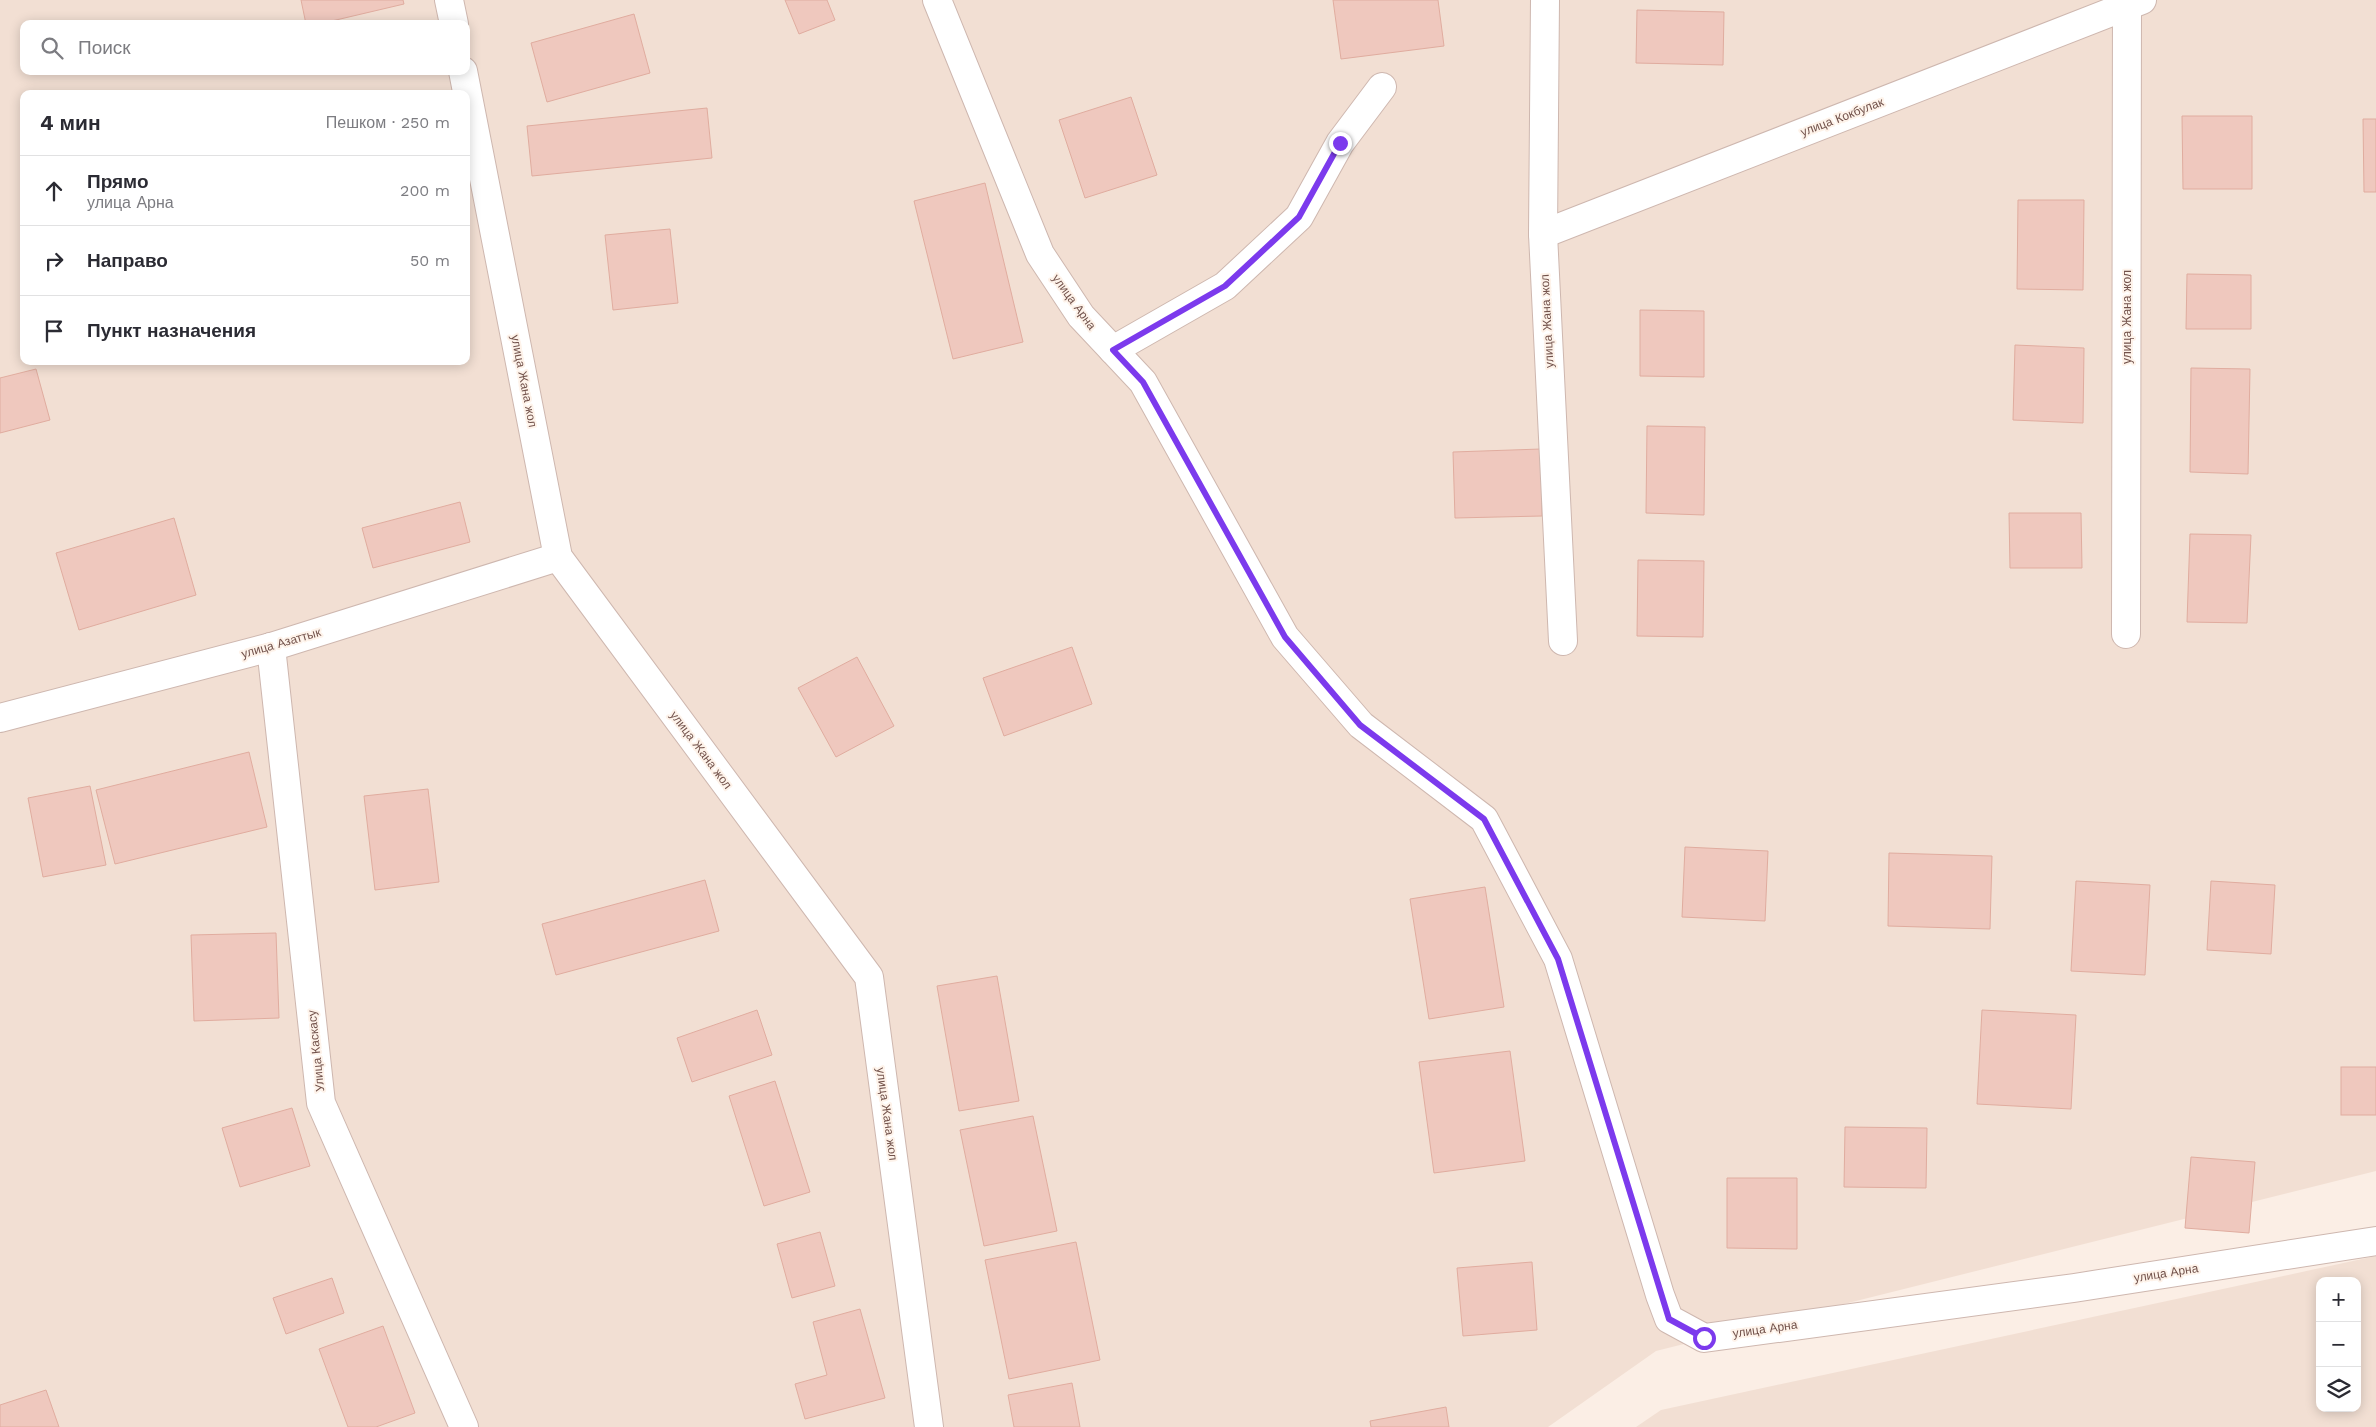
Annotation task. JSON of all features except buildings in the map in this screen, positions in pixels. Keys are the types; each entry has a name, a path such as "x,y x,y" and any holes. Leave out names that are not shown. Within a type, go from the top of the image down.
{"street":[{"path":"450,0 453,20"},
{"name":"улица Арна","path":"937,0 1040,254 1081,316 1143,382 1285,637 1360,725 1484,819 1558,959 1669,1319 1704,1338 2074,1288 2376,1241"},
{"name":"улица Жана жол","path":"1545,0 1543,234 1563,641"},
{"name":"улица Жана жол","path":"2126,634 2132,2"},
{"name":"улица Кокбулак","path":"1543,234 2132,2"},
{"name":"улица Жана жол","path":"464,75 467,90"},
{"path":"1113,350 1225,286 1299,217 1340,143 1382,88"},
{"name":"улица Жана жол","path":"470,107 558,557 869,977 929,1427"},
{"name":"улица Азаттык","path":"0,718 271,647 558,557"},
{"name":"Улица Каскасу","path":"271,647 321,1103 464,1427"}],"shaded area":[{"path":"0,0 2376,0 2376,1171 1656,1351 1548,1427 0,1427"},
{"path":"2376,1256 2376,1427 1636,1427 1661,1410"}],"route":[{"path":"1340,143 1299,217 1225,286 1113,350 1143,382 1285,637 1360,725 1484,819 1558,959 1660,1295 1669,1319 1704,1338"}]}
